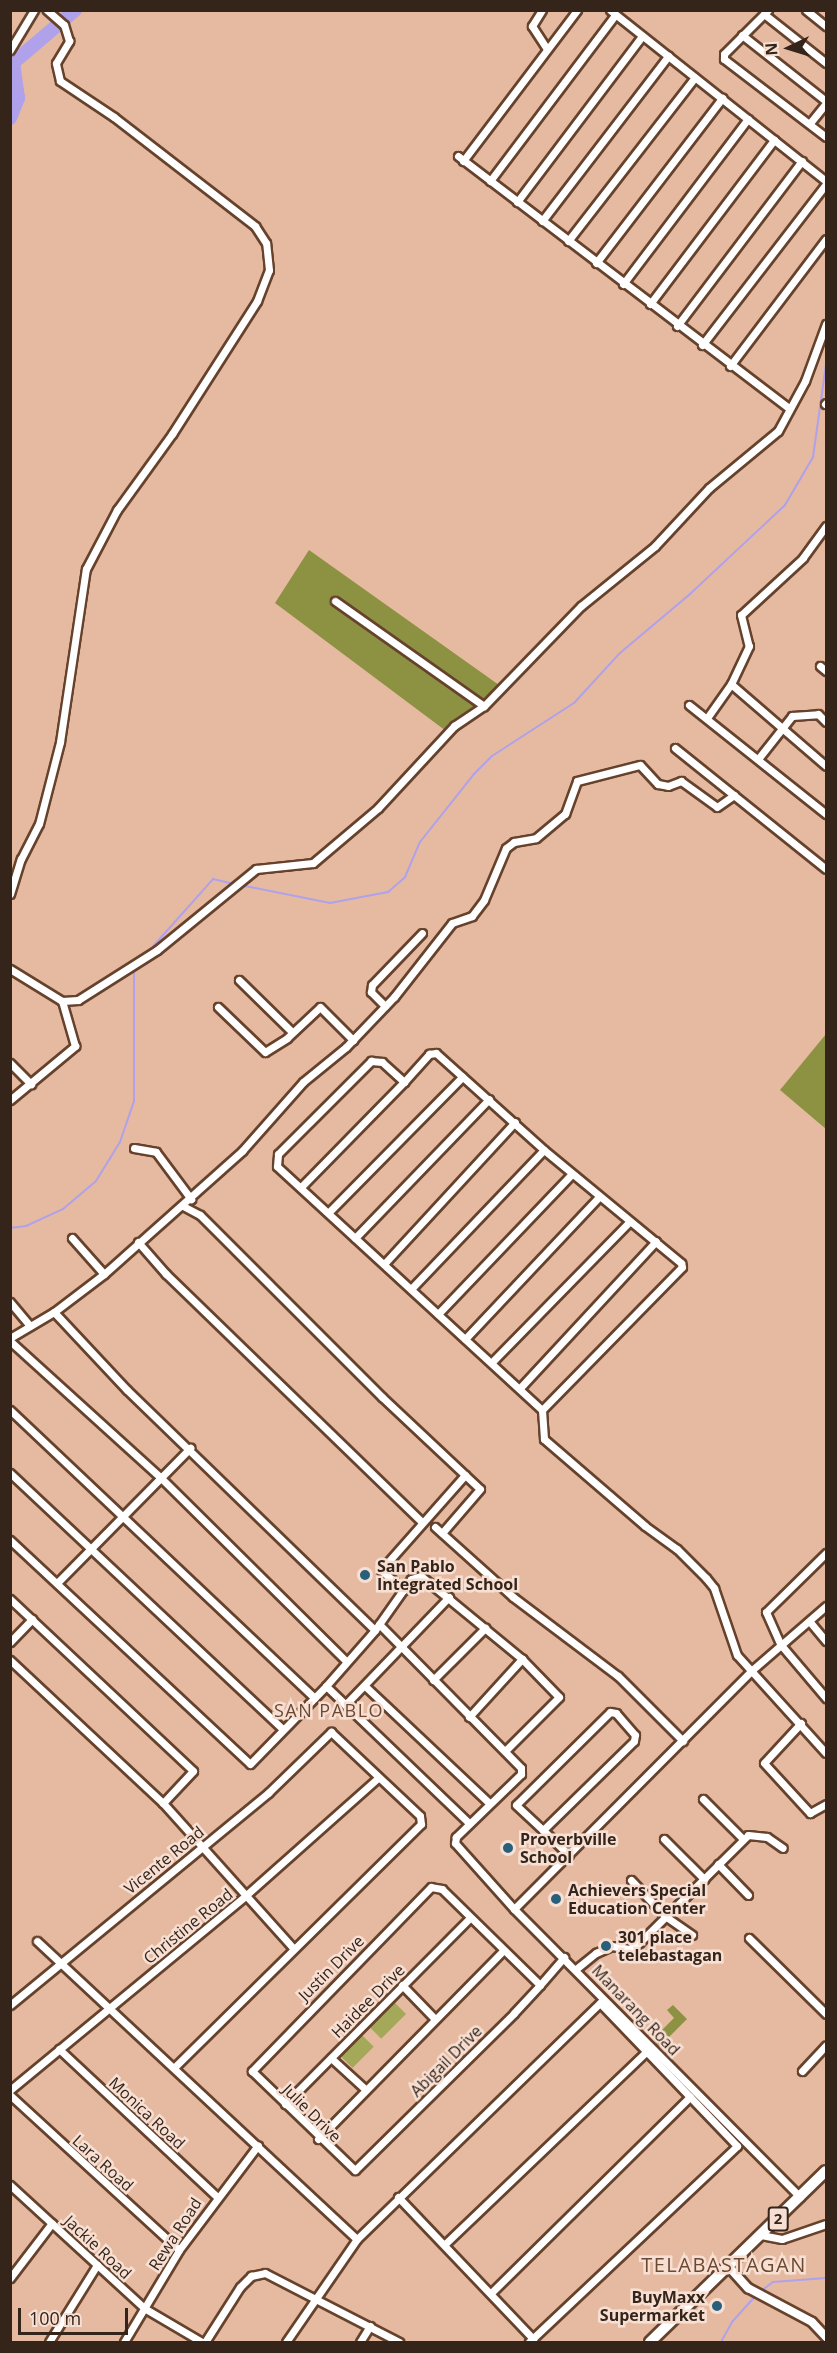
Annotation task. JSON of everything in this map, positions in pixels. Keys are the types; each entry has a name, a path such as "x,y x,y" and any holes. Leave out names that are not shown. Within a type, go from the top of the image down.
{"highway":[{"name":"2","path":"650,2343 826,2171"}],"street":[{"path":"10,50 34,10"},
{"path":"10,894 21,859 39,824 60,742 86,569 117,510 172,434 257,301 269,270 266,243 255,226 114,117 60,81 57,63 69,41 64,25 47,10"},
{"path":"542,10 532,26 547,49"},
{"path":"577,10 460,158 702,345 789,408"},
{"path":"806,10 826,26"},
{"path":"826,63 766,12 724,54 724,59 826,137"},
{"path":"490,181 613,13 802,161 826,183 702,345"},
{"path":"742,35 826,102 810,123"},
{"path":"517,202 642,36"},
{"path":"542,221 668,56"},
{"path":"568,242 695,77"},
{"path":"596,263 722,98"},
{"path":"623,284 748,119"},
{"path":"650,304 774,140"},
{"path":"677,326 802,161"},
{"path":"730,366 826,239"},
{"path":"10,969 62,1001 78,1000 158,950 256,870 313,863 378,808 454,726 484,706 581,606 655,546 709,488 778,431 806,381 826,324"},
{"path":"707,718 731,684 749,646 741,615 804,558 826,526"},
{"path":"335,601 484,706"},
{"path":"820,666 826,672"},
{"path":"731,684 781,730 826,766"},
{"path":"689,705 826,814"},
{"path":"758,759 792,716 807,713 818,714 826,722"},
{"path":"675,748 826,869"},
{"path":"346,1661 161,1478 10,1340 54,1312 104,1274 138,1242 191,1199 242,1151 303,1082 353,1040 385,1006 452,924 464,922 481,906 506,848 514,842 536,838 565,814 577,781 639,765 658,784 668,786 681,781 717,807 734,795"},
{"path":"385,1006 371,992 372,986 422,933"},
{"path":"239,980 292,1032"},
{"path":"10,1100 75,1046 62,1001"},
{"path":"218,1007 265,1052 320,1007 353,1040"},
{"path":"301,1187 432,1053 489,1099 544,1150 629,1222 656,1241 682,1268 542,1410"},
{"path":"404,1082 382,1062 371,1061 278,1154 277,1166 465,1339 493,1361 542,1410 547,1443 677,1549 706,1578 714,1588 736,1655 801,1723 826,1753"},
{"path":"10,1063 31,1084"},
{"path":"329,1212 462,1077"},
{"path":"356,1238 489,1099"},
{"path":"384,1264 515,1122"},
{"path":"134,1148 156,1152 191,1199"},
{"path":"411,1289 544,1150"},
{"path":"438,1314 572,1174"},
{"path":"465,1339 600,1197"},
{"path":"183,1206 200,1215 381,1397 465,1475 480,1492 442,1533"},
{"path":"493,1361 629,1222"},
{"path":"72,1239 104,1274"},
{"path":"520,1388 656,1241"},
{"path":"138,1242 166,1274 422,1522"},
{"path":"10,1302 30,1326"},
{"path":"54,1312 127,1390 377,1627 401,1647 469,1718 505,1751 522,1771 469,1823 326,1686"},
{"path":"10,1410 125,1515 315,1698"},
{"path":"57,1583 190,1448"},
{"path":"10,1473 283,1729"},
{"path":"404,1590 381,1570 465,1475"},
{"path":"435,1527 513,1597 618,1676 683,1741"},
{"path":"10,1540 248,1764 326,1686 377,1627 415,1575 421,1576 522,1659 560,1698 505,1751"},
{"path":"826,1553 766,1608 767,1619 781,1645 826,1698"},
{"path":"345,1705 449,1597"},
{"path":"10,1599 193,1771 163,1803"},
{"path":"514,1909 752,1670 826,1606"},
{"path":"10,1642 32,1619"},
{"path":"810,1622 826,1641"},
{"path":"433,1680 485,1628"},
{"path":"469,1718 522,1659"},
{"path":"10,1660 163,1803 293,1948"},
{"path":"365,1686 489,1803"},
{"path":"543,1830 634,1741 635,1735 616,1713 610,1712 518,1802 543,1830 569,1855"},
{"path":"801,1723 764,1763 810,1813 826,1804"},
{"name":"Vicente Road","path":"10,2005 268,1793 331,1732 378,1778"},
{"path":"174,2068 421,1824 420,1816 378,1778"},
{"name":"Christine Road","path":"10,2090 245,1896 378,1778"},
{"path":"703,1798 742,1838"},
{"name":"Manarang Road","path":"469,1823 454,1840 514,1909 800,2197"},
{"path":"576,1969 596,1953 612,1946 632,1949 704,1879 742,1838 760,1835 783,1848"},
{"path":"664,1839 704,1879"},
{"path":"718,1864 748,1895"},
{"path":"631,1880 665,1916 692,1935"},
{"name":"Justin Drive","path":"253,2073 251,2068 259,2059 436,1886 470,1918"},
{"path":"470,1918 502,1952 540,1985"},
{"name":"Haidee Drive","path":"285,2104 470,1918"},
{"path":"749,1938 826,2014"},
{"path":"37,1941 357,2239"},
{"path":"318,2139 502,1952"},
{"name":"Abigail Drive","path":"352,2170 540,1985 564,1957"},
{"path":"402,1985 435,2019"},
{"path":"286,2343 314,2298 357,2239 398,2197 600,2003 737,2146 531,2341 492,2292 398,2197"},
{"path":"802,2071 826,2045"},
{"name":"Monica Road","path":"59,2049 216,2196"},
{"path":"445,2244 647,2050"},
{"path":"331,2058 366,2090"},
{"name":"Julie Drive","path":"253,2073 352,2170"},
{"name":"Lara Road","path":"10,2095 180,2250"},
{"path":"492,2292 690,2097"},
{"name":"Rewa Road","path":"124,2343 180,2250 216,2196 258,2145"},
{"name":"Jackie Road","path":"10,2185 144,2308 203,2343"},
{"path":"10,2278 52,2223"},
{"path":"761,2235 782,2239 826,2224"},
{"path":"49,2343 97,2265"},
{"path":"728,2266 748,2288 812,2322 826,2337"},
{"path":"203,2343 240,2287 251,2276 265,2273 399,2343"},
{"path":"360,2343 370,2326"}],"green space":[{"path":"309,550 499,685 446,731 275,603"},
{"path":"826,1034 826,1129 780,1090"},
{"path":"394,2002 406,2014 381,2039 369,2027"},
{"path":"673,2005 687,2019 660,2046 653,2039 674,2018 667,2010"},
{"path":"361,2034 374,2047 353,2068 340,2055"}],"waterway":[{"path":"10,118 18,98 13,63 75,10"},
{"path":"240,885 330,903 388,892 405,877 420,842 474,774 492,756 574,703 620,653 690,594 785,505 813,457 826,364"},
{"path":"148,952 213,879 235,884"},
{"path":"10,1228 26,1226 63,1209 96,1181 120,1142 134,1101 134,968"},
{"path":"761,2291 773,2282 826,2278"},
{"path":"721,2342 732,2322 756,2295"}],"place":[{"name":"San Pablo Integrated School","path":"365,1575"},
{"name":"Proverbville School","path":"508,1848"},
{"name":"Achievers Special Education Center","path":"556,1899"},
{"name":"301 place telebastagan","path":"606,1946"},
{"name":"BuyMaxx Supermarket","path":"717,2306"}],"district":[{"name":"SAN PABLO","path":"329,1710"},
{"name":"TELABASTAGAN","path":"724,2264"}]}
